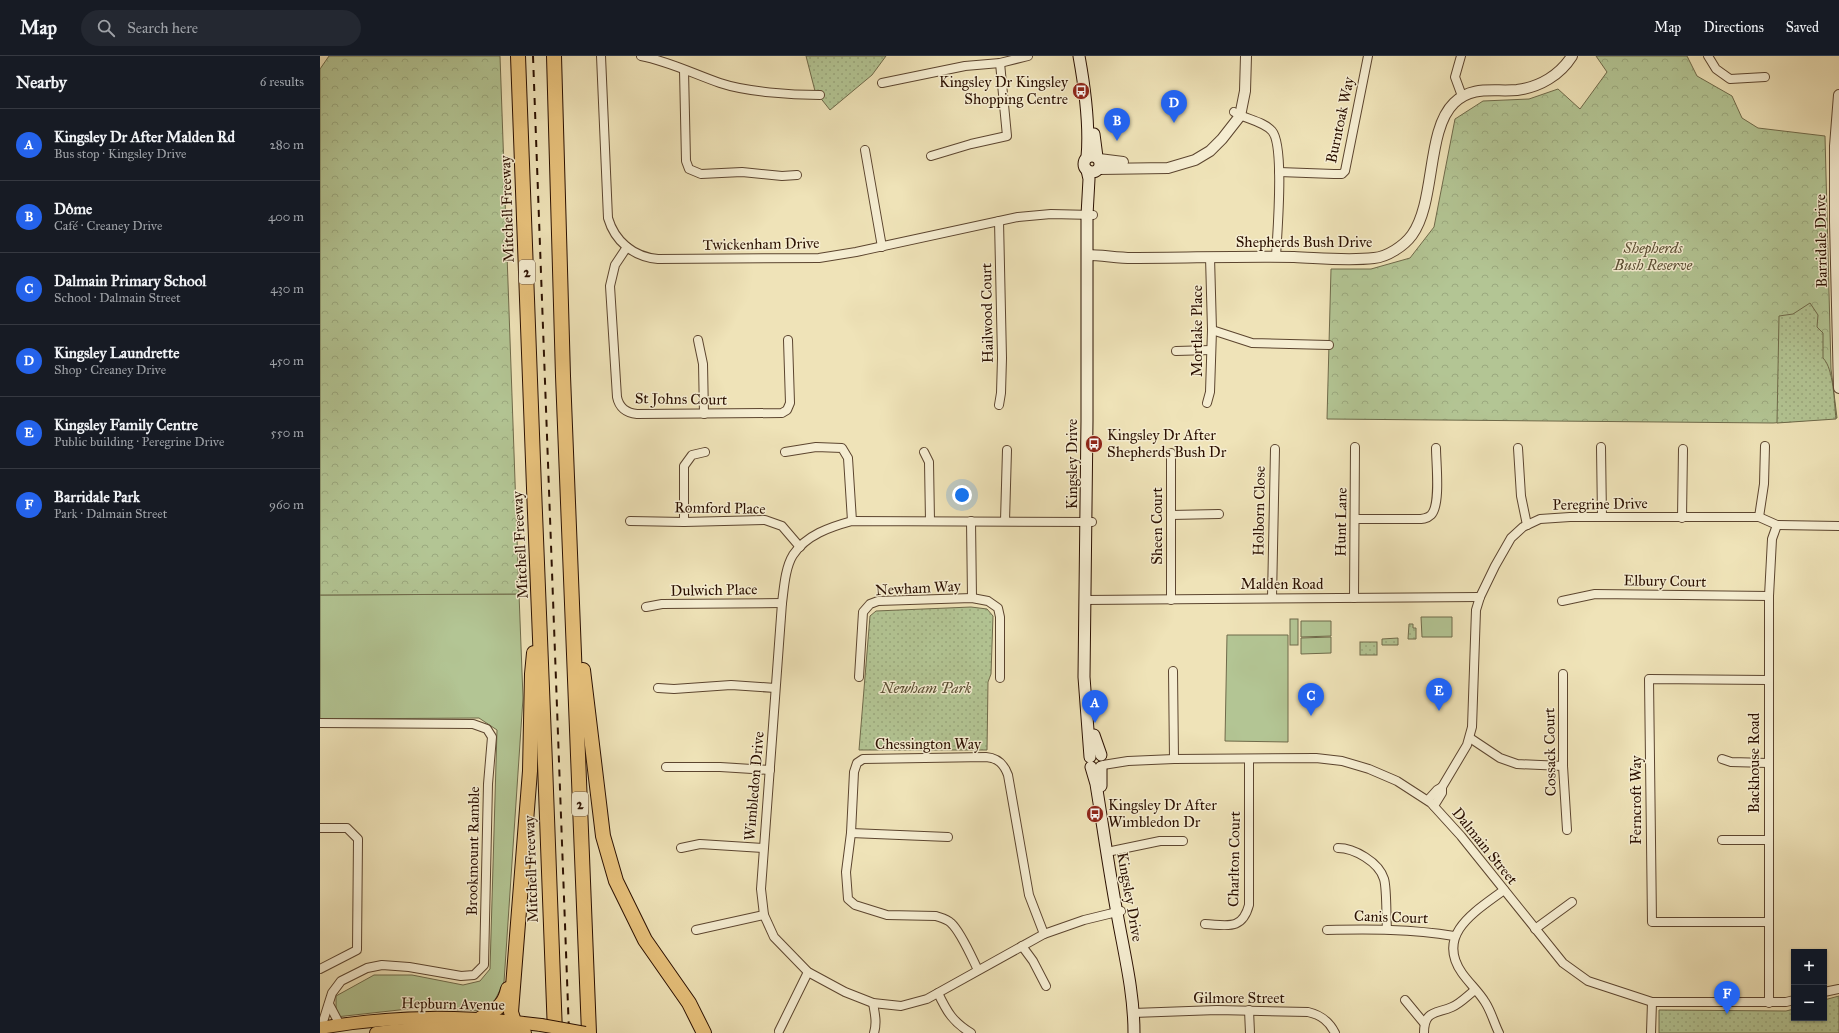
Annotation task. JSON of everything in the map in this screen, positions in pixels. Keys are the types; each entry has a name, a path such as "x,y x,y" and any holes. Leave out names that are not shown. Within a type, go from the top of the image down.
{"highway":[{"name":"Mitchell Freeway","path":"518,56 534,488 540,605 555,1033"},
{"name":"2","path":"554,56 563,376 589,1033"},
{"path":"572,574 603,836 616,882 645,940 689,1003 703,1031"},
{"path":"515,1029 511,1012 513,973 530,771 532,674 540,605"},
{"path":"479,1027 506,1000 513,973"}],"main road":[{"name":"Kingsley Drive","path":"1079,56 1085,94 1088,145 1094,164"},
{"name":"Kingsley Drive","path":"1085,56 1094,164 1090,215 1089,258 1089,522 1087,600 1091,714 1098,761 1096,784 1140,1033"},
{"name":"Kingsley Drive","path":"1134,1033 1136,1013"},
{"name":"Hepburn Avenue","path":"320,1028 397,1018 479,1027 515,1029 541,1025 585,1033"},
{"name":"Hepburn Avenue","path":"376,1033 416,1029 479,1027"}],"street":[{"name":"Twickenham Drive","path":"600,56 607,214 614,232 627,248 642,256 654,258 724,259 819,258 882,247 1033,215 1090,215"},
{"path":"641,56 736,87 801,95 820,95"},
{"path":"882,83 965,66 1000,63 1028,56"},
{"path":"1237,114 1240,56"},
{"path":"1094,164 1119,162 1159,163 1186,157 1201,150 1212,142 1237,114 1245,91 1246,56"},
{"name":"Burntoak Way","path":"1279,172 1342,174 1345,171 1368,56"},
{"path":"1461,56 1455,77 1462,96"},
{"name":"Shepherds Bush Drive","path":"1089,258 1375,258 1389,253 1402,246 1412,235 1421,218 1444,115 1448,109 1462,96 1478,90 1516,90 1538,85 1556,74 1572,56"},
{"path":"1708,56 1716,69 1730,79 1765,77"},
{"path":"931,156 971,144 1007,136 1000,63"},
{"path":"684,70 686,161 692,172 701,174 742,172 782,176 797,175"},
{"name":"Barridale Drive","path":"1839,95 1837,146 1839,388"},
{"path":"1237,114 1263,125 1272,132 1278,143 1279,172 1276,257"},
{"path":"865,150 882,247"},
{"name":"Hailwood Court","path":"999,221 1002,358 1001,393 999,405"},
{"name":"St Johns Court","path":"627,248 615,265 610,286 618,400 623,409 634,414 780,414 787,410 790,403 788,340"},
{"name":"Mortlake Place","path":"1207,403 1210,392 1212,330 1210,257"},
{"path":"1212,330 1252,343 1329,345"},
{"path":"698,340 703,364 704,414"},
{"path":"1176,351 1211,350"},
{"path":"1759,517 1764,484 1765,446"},
{"path":"785,452 816,447 842,448 848,458 852,521"},
{"name":"Hunt Lane","path":"1354,598 1355,447"},
{"path":"1601,447 1602,517"},
{"path":"1355,519 1416,519 1426,518 1432,514 1436,501 1436,448"},
{"path":"1518,448 1521,496 1527,525"},
{"name":"Holborn Close","path":"1272,598 1275,449"},
{"path":"1682,518 1684,449"},
{"path":"1005,521 1007,450"},
{"path":"684,522 684,466 692,455 705,452"},
{"path":"924,452 928,462 930,521"},
{"name":"Sheen Court","path":"1171,452 1171,600"},
{"path":"1171,515 1219,514"},
{"name":"Peregrine Drive","path":"1431,803 1442,793 1442,787 1470,738 1472,727 1474,638 1476,610 1480,597 1511,538 1527,525 1540,519 1570,517 1759,517 1777,525 1839,526"},
{"name":"Romford Place","path":"630,521 684,522 765,520 782,526 800,547"},
{"name":"Wimbledon Drive","path":"1089,522 852,521 823,530 807,540 800,547 793,555 785,578 782,603 761,889 764,916 774,937 808,972 845,992 873,1003 901,1006 938,993 1044,934 1084,920 1119,912"},
{"name":"Newham Way","path":"971,521 972,598"},
{"name":"Backhouse Road","path":"1769,1003 1769,596 1772,539 1777,525"},
{"name":"Elbury Court","path":"1562,601 1595,594 1769,596"},
{"name":"Malden Road","path":"1087,600 1480,597"},
{"name":"Newham Way","path":"859,677 862,612 870,604 878,602 972,598 988,601 998,608 1000,617 1000,678"},
{"name":"Dulwich Place","path":"646,607 662,604 782,603"},
{"path":"1173,671 1174,759"},
{"name":"Cossack Court","path":"1563,674 1563,766 1566,830"},
{"name":"Ferncroft Way","path":"1768,680 1649,679 1649,687 1652,922 1769,922"},
{"path":"658,688 674,689 731,685 775,688"},
{"name":"Brookmount Ramble","path":"320,723 473,724 487,729 492,737 488,784 484,964 474,975 461,976 409,967 382,965 368,968 341,981 332,993 320,1028"},
{"path":"1470,738 1500,758 1517,764 1563,766"},
{"name":"Chessington Way","path":"978,970 952,923 944,918 936,916 887,915 855,905 848,899 846,872 851,833 854,772 857,763 863,759 986,757 995,759 1004,764 1008,775 1029,895 1044,934"},
{"name":"Charlton Court","path":"1205,924 1232,925 1240,922 1246,916 1249,905 1248,758"},
{"name":"Dalmain Street","path":"1098,761 1316,758 1342,761 1369,769 1397,781 1431,803 1461,836 1563,963 1582,977 1600,986 1652,1002 1769,1003 1791,1001"},
{"path":"1722,759 1731,762 1768,763"},
{"path":"666,768 720,767 770,770"},
{"path":"320,828 347,828 358,839 357,950 320,969"},
{"path":"851,833 948,837"},
{"path":"1722,840 1768,840"},
{"path":"1109,851 1160,841 1183,842"},
{"path":"681,848 700,844 763,848"},
{"path":"1338,848 1348,848 1362,855 1377,867 1384,879 1386,929"},
{"path":"1499,1033 1486,1002 1461,972 1454,952 1454,936 1465,921 1504,890"},
{"path":"1535,929 1572,902"},
{"path":"696,930 764,916"},
{"name":"Canis Court","path":"1327,930 1386,929 1423,931 1454,936"},
{"path":"1022,946 1033,961 1046,986"},
{"path":"779,1031 808,972"},
{"path":"1827,991 1839,989"},
{"path":"1424,1033 1424,1023 1430,1014 1454,1006 1475,990"},
{"path":"938,993 947,1011 958,1025 971,1033"},
{"path":"1405,1000 1424,1023"},
{"path":"1651,1033 1652,1002"},
{"path":"873,1003 876,1017 874,1033"},
{"path":"329,1004 340,1025"},
{"path":"1249,1010 1250,1033"},
{"name":"Gilmore Street","path":"1136,1013 1249,1010 1314,1014 1328,1022 1335,1033"}],"green space":[{"path":"329,56 500,56 519,594 320,595 320,69"},
{"path":"806,56 886,56 872,75 830,110 815,91"},
{"name":"Shepherds Bush Reserve","path":"1596,56 1687,56 1697,76 1732,96 1742,118 1758,128 1825,136 1831,369 1837,418 1773,423 1327,419 1331,269 1371,269 1410,258 1434,227 1455,119 1483,101 1529,99 1558,89 1580,109 1607,72"},
{"path":"1810,303 1818,315 1817,327 1823,333 1823,358 1827,363 1831,378 1836,419 1777,423 1779,316 1793,314"},
{"path":"519,594 523,698 504,982 494,1002 482,1011 417,1008 336,1017 336,996 374,975 412,975 463,985 480,981 490,969 497,730 479,718 320,719 320,595"},
{"name":"Newham Park","path":"971,607 987,609 993,616 991,674 988,682 987,750 859,750 870,616 876,611"},
{"path":"1421,617 1452,617 1452,637 1422,637"},
{"path":"1290,619 1298,619 1298,645 1290,645"},
{"path":"1301,621 1331,621 1331,636 1301,637"},
{"path":"1409,624 1413,624 1413,628 1416,628 1416,639 1408,639"},
{"path":"1227,635 1288,635 1288,742 1225,741"},
{"path":"1331,637 1331,653 1301,654 1301,638"},
{"path":"1398,638 1398,645 1382,645 1382,639"},
{"path":"1360,642 1377,642 1377,655 1360,655"},
{"path":"1839,996 1839,1033 1659,1033 1659,1010 1786,1011 1791,1010 1791,1021 1827,1021 1827,999"}],"railway":[{"path":"533,56 569,1033"}],"place":[{"name":"Kingsley Dr Kingsley Shopping Centre","path":"1081,91"},
{"name":"Kingsley Laundrette","path":"1174,123"},
{"name":"Dôme","path":"1117,141"},
{"name":"Kingsley Dr After Shepherds Bush Dr","path":"1094,444"},
{"name":"Kingsley Family Centre","path":"1439,711"},
{"name":"Dalmain Primary School","path":"1311,716"},
{"name":"Kingsley Dr After Malden Rd","path":"1095,723"},
{"name":"Kingsley Dr After Wimbledon Dr","path":"1095,814"},
{"name":"Barridale Park","path":"1727,1014"}]}
